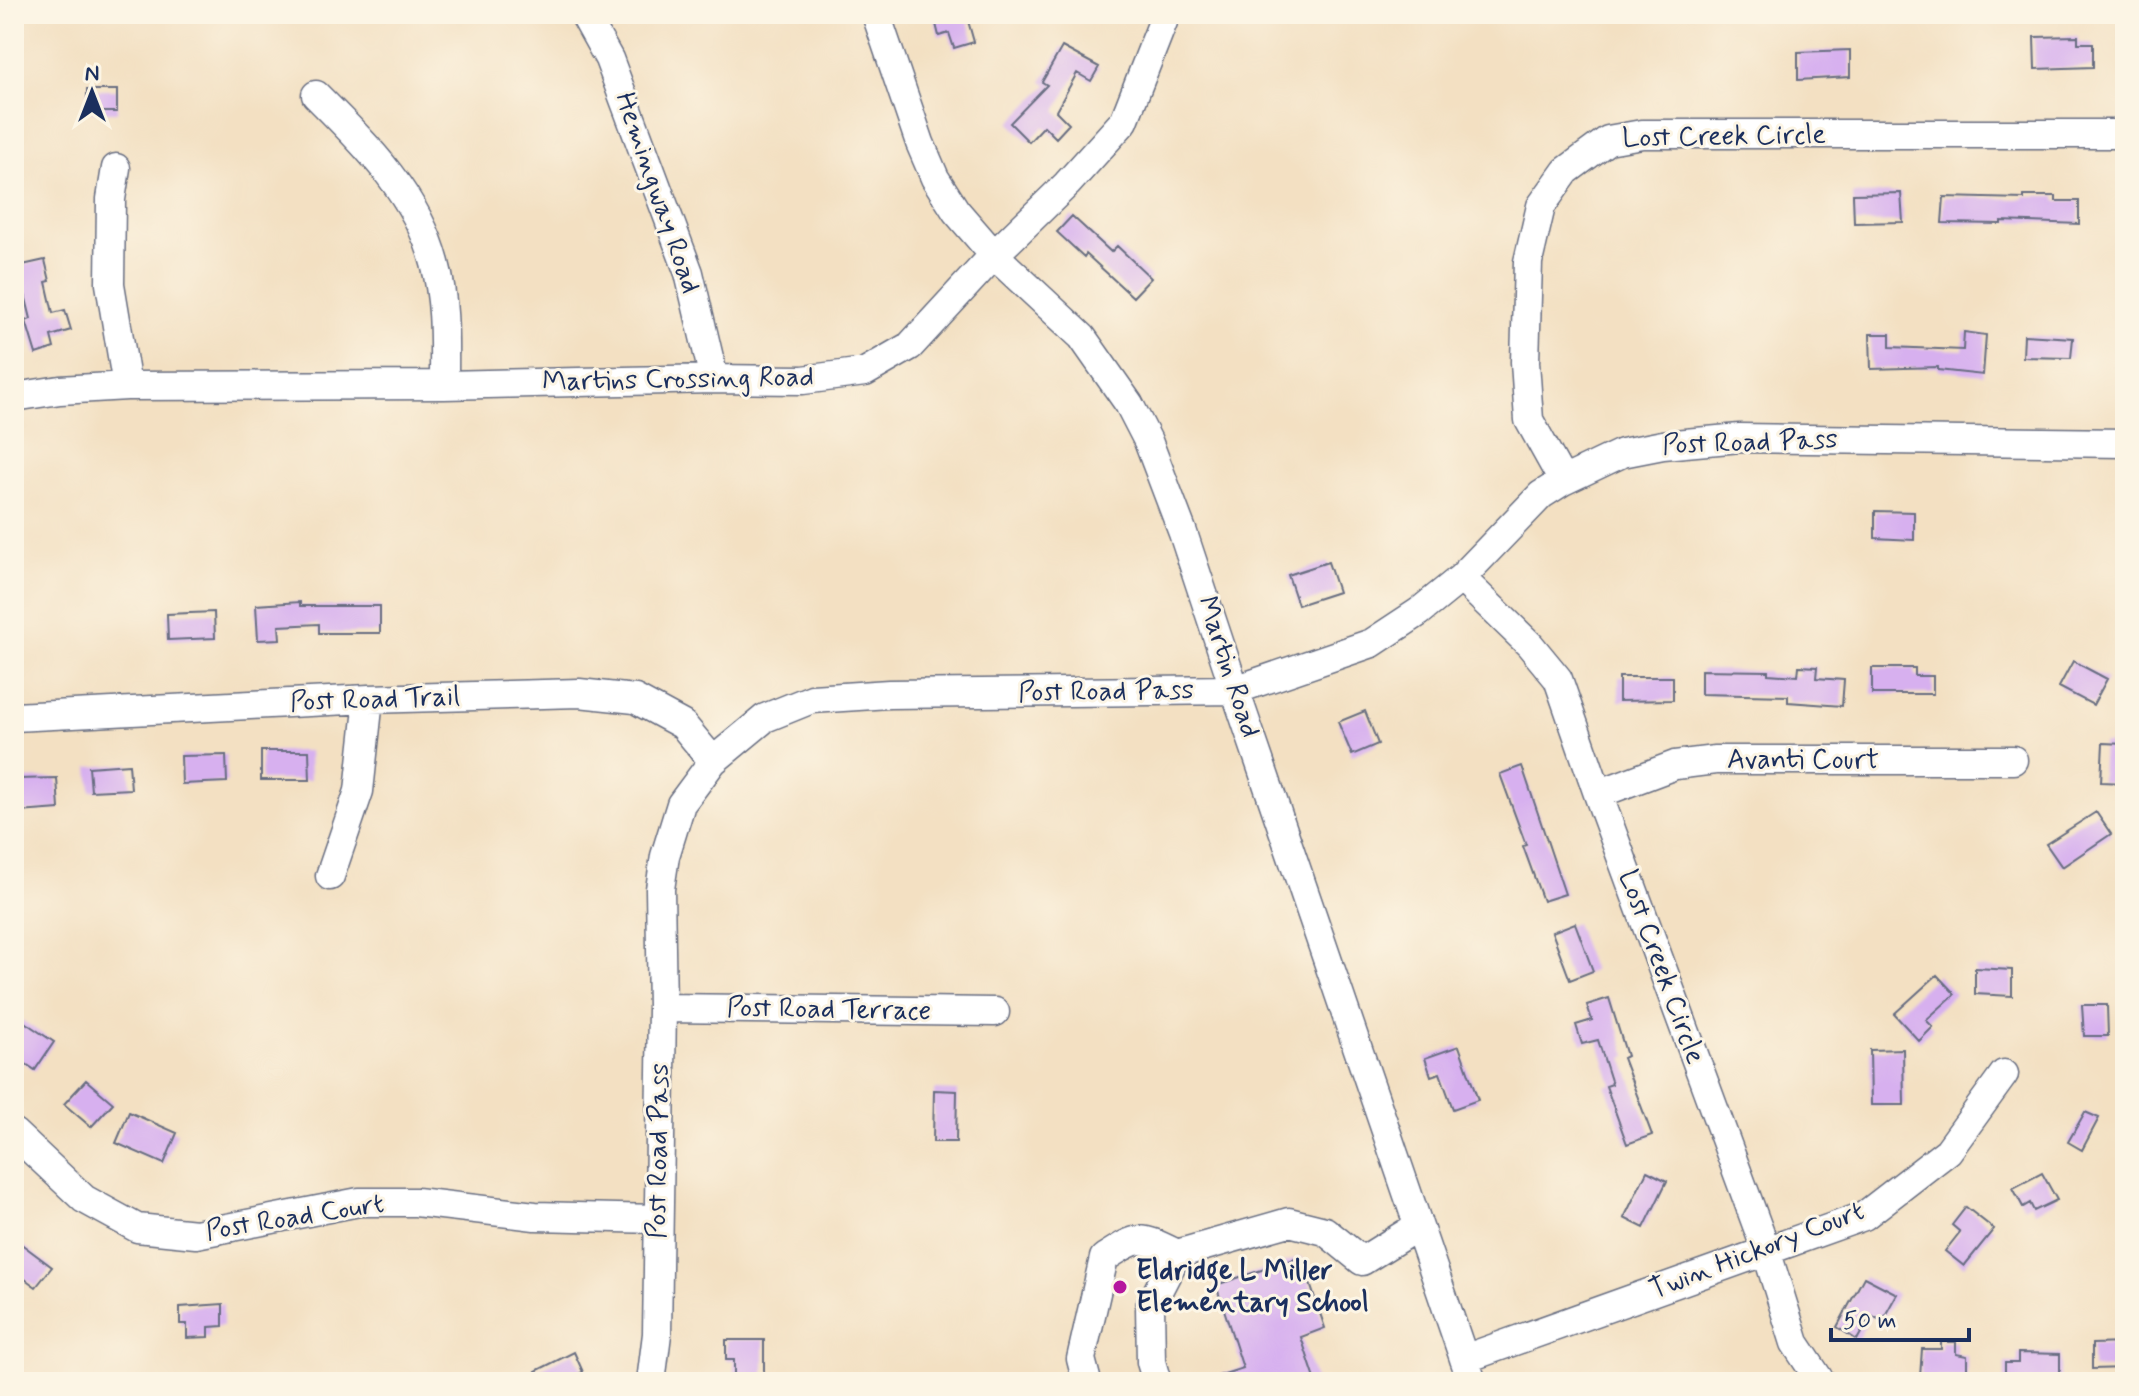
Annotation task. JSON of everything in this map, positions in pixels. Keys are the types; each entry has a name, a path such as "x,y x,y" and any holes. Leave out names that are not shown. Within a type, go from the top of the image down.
{"street":[{"name":"Hemingway Road","path":"584,14 609,59 689,273 714,379"},
{"name":"Martin Road","path":"876,14 935,178 956,211 994,255 1082,337 1129,404 1148,441 1183,533 1468,1371"},
{"name":"Martins Crossing Road","path":"14,397 60,390 127,386 803,380 865,372 910,346 1124,121 1166,14"},
{"path":"316,95 390,173 435,261 443,308 444,385"},
{"name":"Lost Creek Circle","path":"1563,481 1529,420 1525,362 1528,262 1541,206 1566,171 1608,140 1642,134 2125,134"},
{"path":"116,168 111,199 110,284 127,386"},
{"name":"Post Road Pass","path":"651,1382 657,1334 662,1008 660,889 665,856 681,804 713,761 765,718 812,699 889,694 1235,690 1372,643 1419,612 1461,578 1541,495 1622,453 1663,445 1740,438 2125,443"},
{"name":"Lost Creek Circle","path":"1461,578 1530,645 1558,679 1766,1250 1795,1343 1821,1382"},
{"name":"Post Road Trail","path":"14,717 369,699 579,693 635,699 683,725 713,761"},
{"path":"330,876 359,791 369,699"},
{"name":"Avanti Court","path":"1598,794 1675,765 1715,760 2013,760"},
{"name":"Post Road Terrace","path":"662,1008 995,1012"},
{"name":"Twin Hickory Court","path":"1468,1371 1766,1250 1864,1216 1948,1151 2004,1074"},
{"name":"Post Road Court","path":"14,1133 84,1199 137,1228 196,1234 359,1202 416,1202 535,1216 657,1219"},
{"path":"1087,1382 1081,1359 1104,1258 1133,1239 1152,1242 1177,1254 1289,1222 1325,1231 1362,1261 1418,1226"},
{"path":"1157,1382 1151,1362 1150,1306 1177,1254"}],"building":[{"path":"966,14 974,42 954,48 949,33 939,36 934,16"},
{"path":"2078,36 2078,43 2093,43 2093,67 2035,69 2034,37"},
{"path":"1062,47 1099,67 1091,81 1077,73 1056,111 1069,124 1056,138 1044,126 1029,142 1010,123 1047,85 1042,82"},
{"path":"1850,50 1850,77 1798,80 1798,52"},
{"path":"87,90 117,90 117,112 87,112"},
{"path":"1901,193 1903,222 1854,223 1853,194"},
{"path":"2024,196 2056,196 2056,201 2079,201 2079,224 2001,221 2001,224 1942,223 1944,197 2024,199"},
{"path":"1072,216 1111,252 1117,246 1151,278 1133,297 1057,232"},
{"path":"45,260 53,313 65,310 71,330 51,336 54,348 36,354 26,321 31,319 18,266"},
{"path":"1964,332 1986,335 1983,375 1938,370 1938,367 1871,369 1870,334 1890,334 1890,347 1963,350"},
{"path":"2024,335 2073,338 2071,358 2023,357"},
{"path":"1875,511 1914,512 1914,540 1875,538"},
{"path":"1328,562 1338,592 1298,605 1288,575"},
{"path":"300,602 300,606 380,606 380,633 319,633 319,624 279,626 280,639 258,640 256,605"},
{"path":"214,612 215,638 168,640 167,614"},
{"path":"2073,661 2107,679 2093,705 2059,687"},
{"path":"1799,666 1817,667 1816,678 1844,680 1842,706 1788,702 1788,696 1701,694 1701,670 1768,671 1768,674 1798,676"},
{"path":"1872,668 1915,668 1915,676 1933,676 1933,694 1872,694"},
{"path":"1619,677 1673,677 1673,700 1619,701"},
{"path":"1365,711 1378,744 1352,755 1338,722"},
{"path":"2103,743 2125,744 2125,783 2101,782"},
{"path":"261,751 309,751 310,780 261,780"},
{"path":"226,755 227,782 182,784 181,756"},
{"path":"129,764 131,789 91,791 89,767"},
{"path":"1522,766 1565,894 1543,901 1500,774"},
{"path":"57,778 59,809 20,812 18,779"},
{"path":"2096,812 2111,834 2062,867 2046,844"},
{"path":"1575,923 1593,971 1570,980 1552,932"},
{"path":"1975,968 2012,970 2012,996 1975,994"},
{"path":"1937,975 1955,994 1926,1020 1933,1027 1919,1041 1894,1014"},
{"path":"1609,998 1627,1056 1623,1058 1652,1135 1627,1144 1606,1086 1612,1084 1598,1040 1582,1044 1576,1025 1592,1020 1587,1005"},
{"path":"2082,1005 2107,1005 2108,1036 2084,1036"},
{"path":"14,1015 54,1042 35,1070 14,1056"},
{"path":"1459,1046 1478,1100 1453,1109 1440,1073 1431,1076 1425,1058"},
{"path":"1903,1049 1904,1105 1871,1105 1870,1050"},
{"path":"86,1080 113,1103 91,1127 64,1104"},
{"path":"934,1090 957,1091 956,1142 933,1142"},
{"path":"129,1112 177,1133 164,1164 116,1143"},
{"path":"2085,1112 2099,1118 2082,1150 2068,1142"},
{"path":"1647,1171 1667,1181 1644,1228 1624,1218"},
{"path":"2042,1173 2057,1200 2034,1211 2030,1203 2023,1207 2013,1188"},
{"path":"1966,1207 1994,1229 1964,1266 1945,1251 1960,1232 1952,1225"},
{"path":"20,1243 52,1267 36,1287 14,1271 14,1252"},
{"path":"1301,1257 1325,1328 1301,1337 1316,1382 1210,1382 1209,1379 1243,1368 1216,1285"},
{"path":"1864,1277 1897,1294 1882,1321 1871,1315 1857,1340 1837,1327"},
{"path":"223,1304 223,1326 209,1327 209,1337 187,1338 187,1324 180,1324 180,1307"},
{"path":"726,1340 764,1340 764,1382 734,1382 734,1360 726,1360"},
{"path":"1941,1342 1956,1342 1956,1354 1967,1356 1967,1378 1920,1377 1922,1349 1941,1349"},
{"path":"2125,1343 2125,1368 2092,1369 2092,1344"},
{"path":"574,1352 583,1372 562,1382 541,1382 536,1371"},
{"path":"2018,1353 2060,1354 2060,1382 2005,1382 2005,1363 2018,1363"}],"place":[{"name":"Eldridge L Miller Elementary School","path":"1120,1287"}]}
